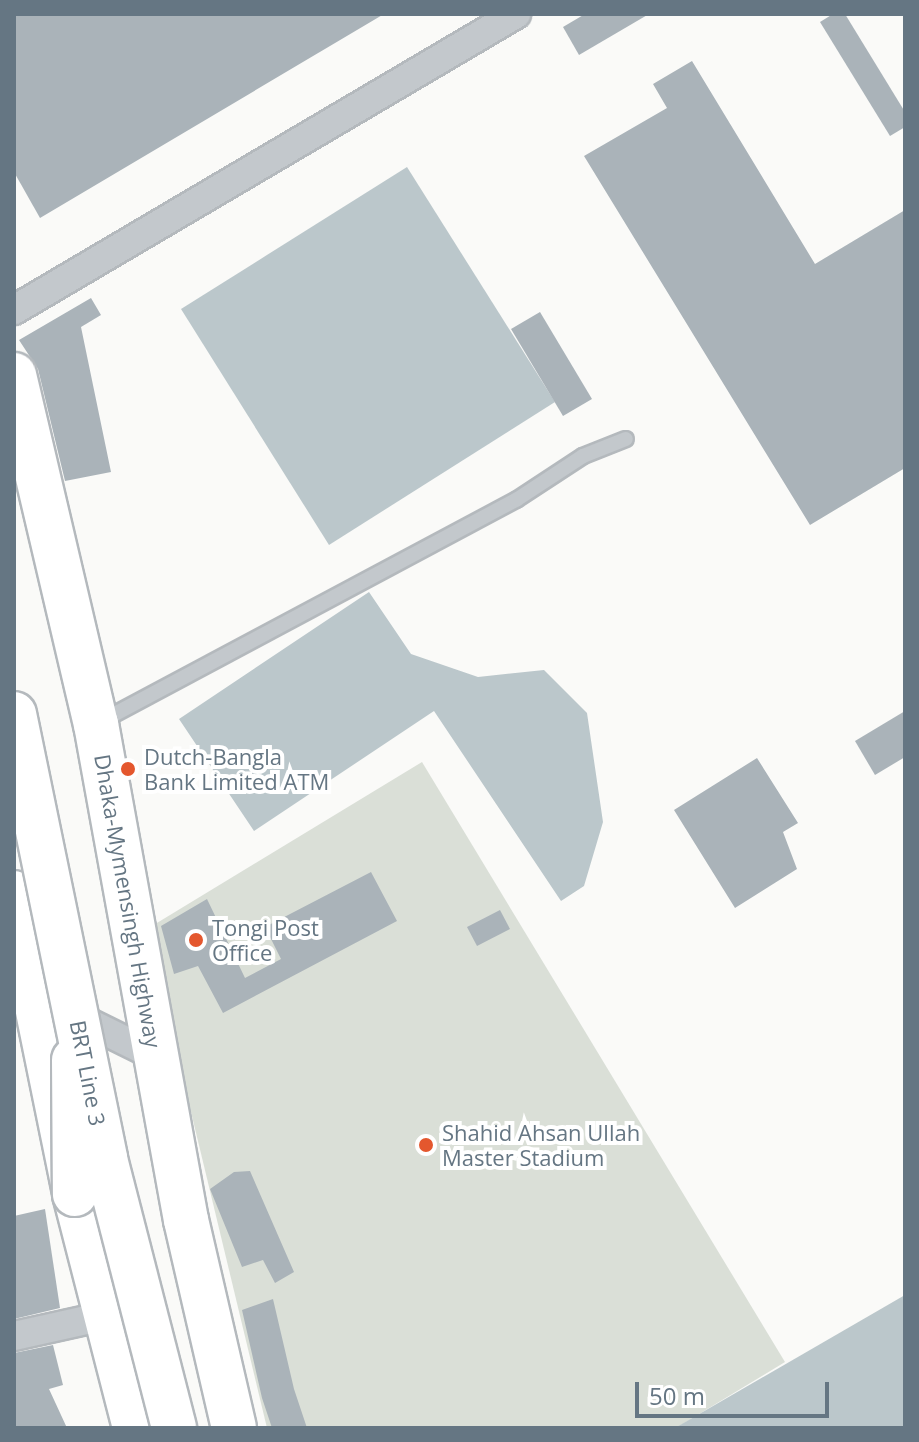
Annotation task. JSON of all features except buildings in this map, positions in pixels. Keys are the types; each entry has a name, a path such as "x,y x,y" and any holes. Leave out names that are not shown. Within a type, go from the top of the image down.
{"highway":[{"name":"Dhaka-Mymensingh Highway","path":"14,375 96,724 156,1056 234,1428"},
{"name":"BRT Line 3","path":"14,714 41,988 105,1159 174,1428"},
{"path":"14,893 41,988 75,1194 135,1428"}],"street":[{"path":"14,310 516,14"},
{"path":"41,988 156,1056"},
{"path":"14,1336 104,1316"}],"lane":[{"path":"96,724 516,500 583,456 626,439"}],"shaded area":[{"path":"407,167 555,402 329,545 181,309"},
{"path":"369,592 411,654 478,677 544,670 587,713 603,822 584,886 561,901 434,711 254,831 179,719"},
{"name":"Shahid Ahsan Ullah Master Stadium","path":"422,762 785,1362 676,1428 267,1428 147,929"},
{"path":"905,1295 905,1428 675,1428"}],"place":[{"name":"Dutch-Bangla Bank Limited ATM","path":"128,769"},
{"name":"Tongi Post Office","path":"196,940"},
{"name":"Shahid Ahsan Ullah Master Stadium","path":"426,1145"}]}
